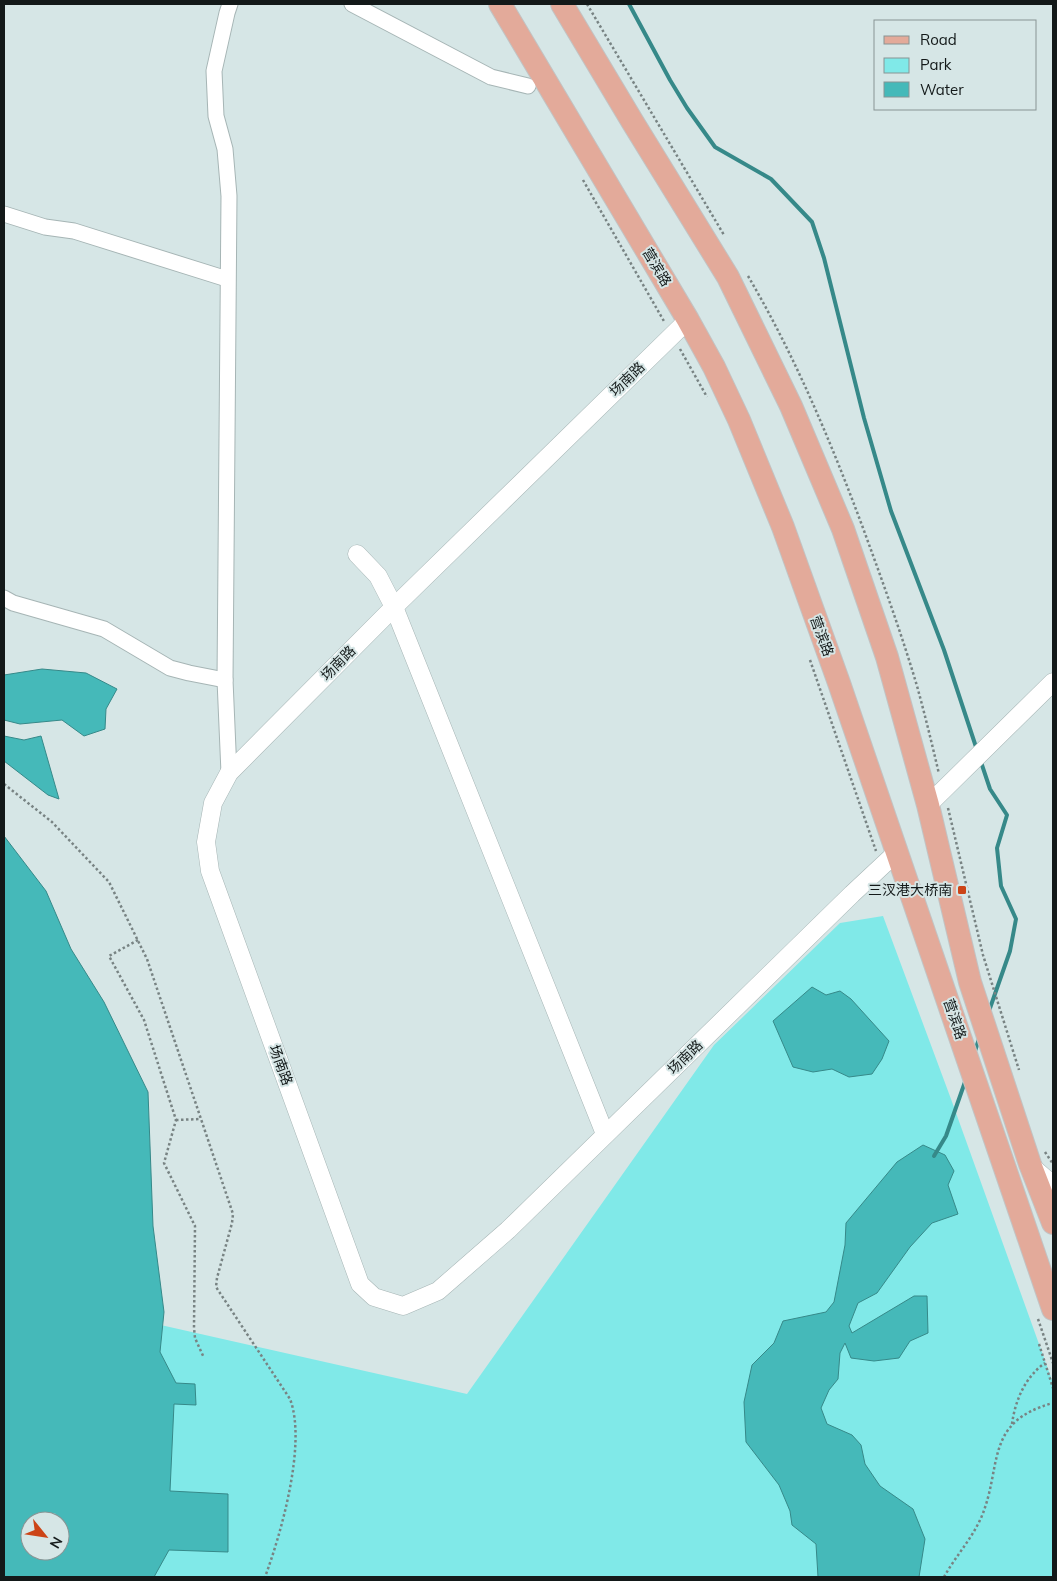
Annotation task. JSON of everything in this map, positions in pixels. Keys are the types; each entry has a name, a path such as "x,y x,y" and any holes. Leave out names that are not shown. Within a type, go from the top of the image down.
{"main road":[{"name":"营滨路","path":"500,4 688,320 714,367 761,471 792,578 889,859 944,987 1053,1309"},
{"name":"营滨路","path":"562,4 728,277 791,406 843,528 886,657 928,805 970,982 1037,1157 1053,1223"}],"street":[{"path":"229,773 225,680 229,196 225,148 216,116 214,71 230,4"},
{"path":"352,4 491,77 528,86"},
{"path":"4,214 45,227 74,231 227,279"},
{"name":"场南路","path":"688,320 394,607 229,773 213,802 206,842 210,871 360,1284 374,1297 403,1306 438,1291 508,1230 889,859"},
{"path":"357,554 378,576 394,607 605,1134"},
{"path":"4,598 13,603 104,629 170,668 225,680"},
{"path":"928,805 1053,682"},
{"path":"1037,1157 1053,1185"}],"path":[{"path":"581,178 709,400"},
{"path":"808,654 889,859"},
{"path":"4,784 52,822 105,877 138,940 149,966 233,1214 216,1287 290,1399 296,1420 291,1484 265,1577"},
{"path":"138,940 109,956 144,1020 176,1120 164,1163 195,1226 194,1328 195,1338 204,1358"},
{"path":"983,955 1021,1076"},
{"path":"176,1120 201,1119"},
{"path":"1037,1157 1053,1164"},
{"path":"1039,1344 1053,1388"},
{"path":"1012,1425 1013,1416 1028,1378 1036,1369 1045,1364"},
{"path":"944,1577 980,1519 986,1502 999,1446 1012,1425 1021,1416 1053,1403"}],"green space":[{"path":"883,916 1053,1383 1053,1577 118,1577 143,1321 467,1394 714,1045 840,923"}],"water":[{"path":"42,669 86,673 117,689 106,709 105,729 84,736 62,720 20,724 4,720 4,675"},
{"path":"4,736 24,740 41,736 59,799 48,795 4,761"},
{"path":"4,836 46,891 71,949 104,1002 148,1092 153,1226 164,1312 160,1352 176,1383 195,1384 196,1405 174,1404 170,1491 228,1494 228,1552 169,1550 154,1577 4,1577"},
{"path":"812,987 826,995 840,991 851,999 889,1041 882,1059 872,1074 849,1077 832,1069 813,1072 793,1067 773,1021"},
{"path":"923,1145 945,1155 954,1171 948,1185 958,1214 932,1223 910,1247 877,1293 858,1303 849,1326 852,1333 914,1296 927,1296 928,1333 910,1341 899,1358 874,1361 851,1358 845,1343 840,1353 838,1379 829,1390 821,1408 827,1424 852,1435 861,1445 865,1464 880,1486 913,1509 925,1539 919,1577 818,1577 816,1544 792,1525 790,1511 779,1485 746,1442 744,1402 752,1365 774,1343 783,1321 826,1312 834,1302 845,1245 846,1223 897,1162"}],"waterway":[{"path":"629,4 670,80 715,147 771,179 812,222 824,258 864,418 891,511 944,650 977,750"},
{"path":"981,762 990,789 1007,815 997,848 1001,886 1016,919 1010,951 989,1011"},
{"path":"974,1054 979,1039"},
{"path":"934,1156 946,1136 966,1079"}],"place":[{"name":"三汊港大桥南","path":"962,890"}]}
